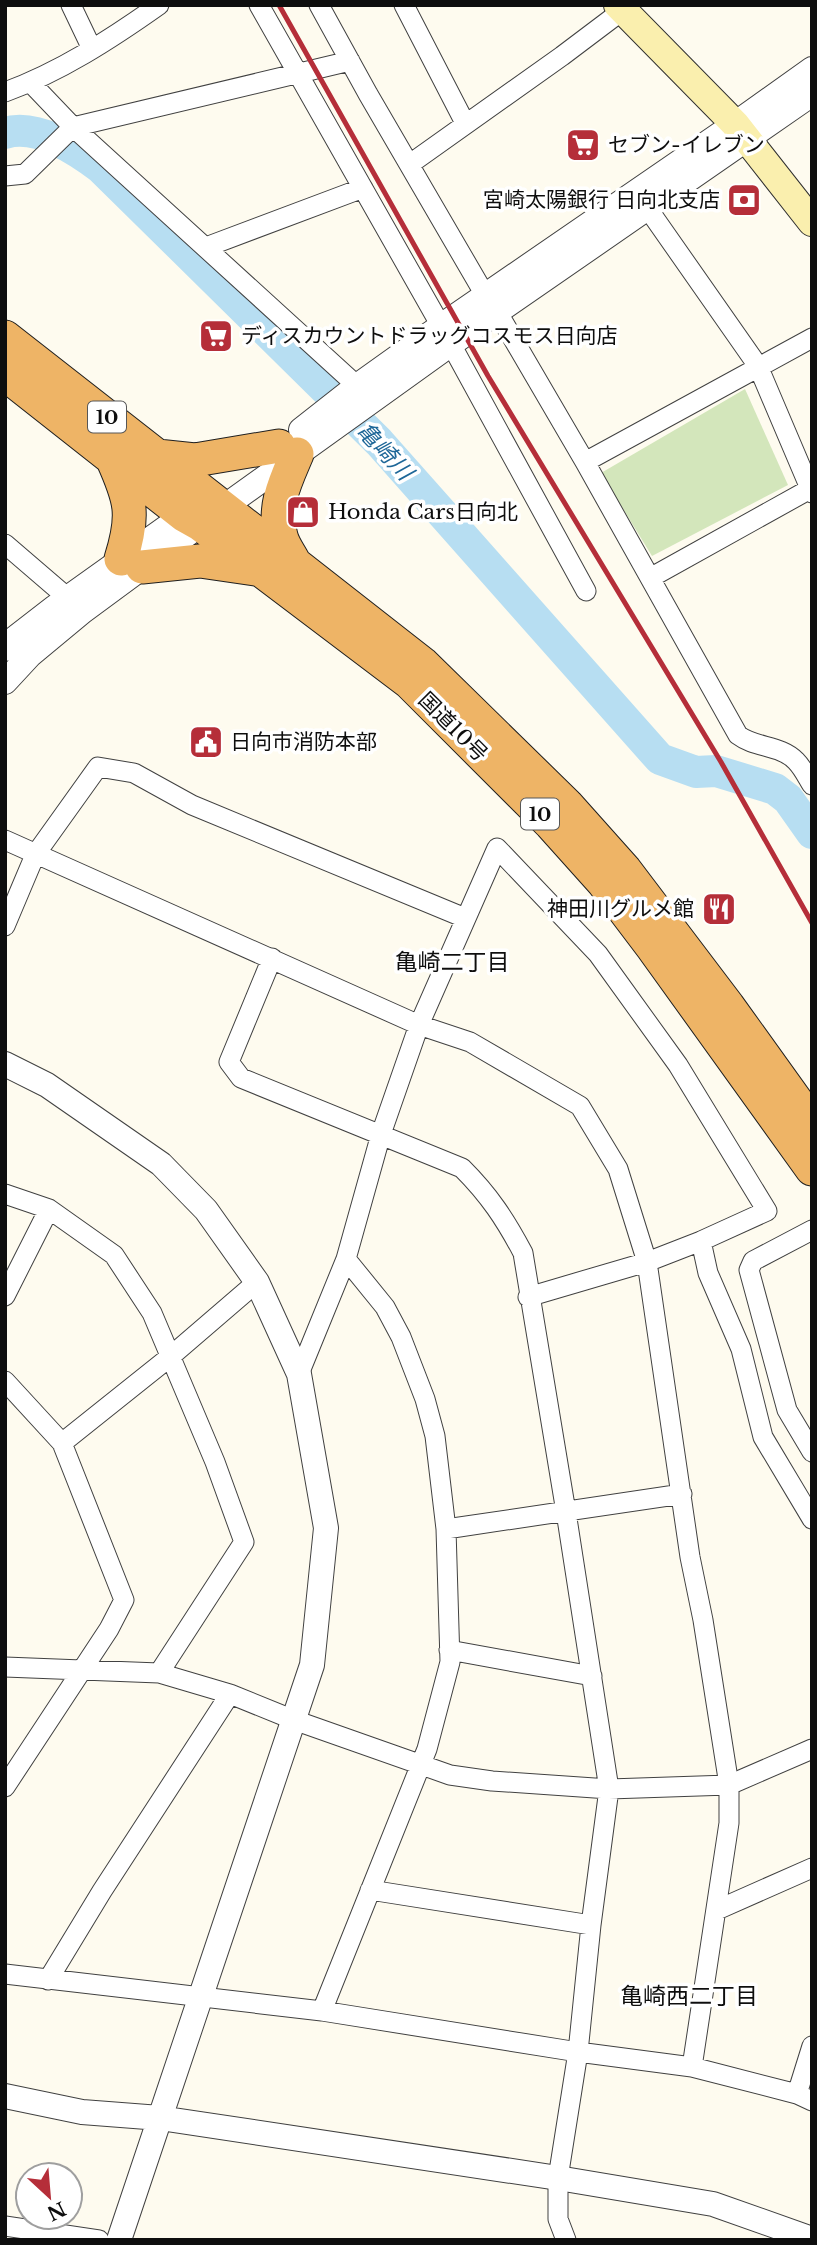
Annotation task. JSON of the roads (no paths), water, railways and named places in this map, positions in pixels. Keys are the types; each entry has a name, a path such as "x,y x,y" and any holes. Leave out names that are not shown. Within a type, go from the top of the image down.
{"highway":[{"name":"国道10号","path":"5,337 157,456 204,511 261,570 408,682 551,824 620,904 812,1169"},
{"name":"国道10号","path":"5,374 112,458 294,562 423,664 567,805 625,870 812,1123"},
{"path":"157,456 195,460 288,450 278,513 281,537 294,562"},
{"path":"112,458 124,484 131,513 131,563 201,561 261,570"}],"main road":[{"path":"627,9 741,133 812,222"}],"street":[{"path":"71,5 92,49"},
{"path":"5,92 31,83 92,49 159,5"},
{"path":"258,5 446,335 586,591"},
{"path":"319,5 585,462 738,735 748,743 786,753 795,759 812,785"},
{"path":"404,5 465,123"},
{"path":"410,164 627,9"},
{"path":"15,175 73,127 350,61"},
{"path":"741,133 812,69"},
{"path":"31,83 73,127 365,393"},
{"path":"5,649 15,638 75,605 446,335 741,133 812,94"},
{"path":"206,247 363,188"},
{"path":"642,201 758,366 811,491 650,578"},
{"path":"585,462 812,338"},
{"path":"5,544 75,605"},
{"path":"5,682 75,605"},
{"path":"5,926 35,855 98,767 134,773 192,805 465,918"},
{"path":"5,841 419,1025 470,1042 580,1106 618,1169 647,1262 690,1557 703,1620 729,1785 729,1823 692,2067"},
{"path":"299,1374 346,1259 381,1134 419,1025 497,848 598,954 678,1065 767,1211 647,1262 528,1297"},
{"path":"272,958 229,1062 242,1078 462,1168 502,1215 523,1253 609,1789 578,2052 558,2178 558,2219 566,2240"},
{"path":"5,1064 47,1085 161,1164 206,1210 257,1282 299,1374 326,1528 312,1665 119,2240"},
{"path":"5,1194 49,1209 114,1255 152,1312 215,1462 244,1542 159,1673"},
{"path":"5,1296 49,1209"},
{"path":"812,1230 752,1261 749,1270 787,1410 812,1452"},
{"path":"701,1241 708,1273 741,1349 763,1437 802,1498 812,1519"},
{"path":"322,2011 427,1749 450,1662 446,1529 435,1436 414,1368 384,1307 346,1259"},
{"path":"62,1443 171,1356 257,1282"},
{"path":"5,1381 62,1443 124,1600 109,1629 5,1787"},
{"path":"446,1529 682,1494"},
{"path":"449,1650 592,1676"},
{"path":"5,1667 159,1673 230,1694 294,1720 450,1775 481,1779 609,1789 729,1785 812,1749"},
{"path":"48,1980 102,1891 230,1694"},
{"path":"716,1910 812,1868"},
{"path":"370,1890 591,1925"},
{"path":"5,1974 322,2011 578,2052 692,2067 804,2098 812,2046"},
{"path":"5,2096 82,2112 160,2118 713,2204 812,2239"},
{"path":"5,2226 99,2240"}],"waterway":[{"name":"亀崎川","path":"5,133 17,131 43,135 69,146 101,168 379,442 660,759 696,772 716,771 775,789 788,799 812,833"}],"railway":[{"path":"279,5 488,376 721,762 812,923"}],"place":[{"name":"セブン-イレブン","path":"583,145"},
{"name":"宮崎太陽銀行 日向北支店","path":"744,200"},
{"name":"ディスカウントドラッグコスモス日向店","path":"216,336"},
{"name":"Honda Cars日向北","path":"303,512"},
{"name":"日向市消防本部","path":"206,742"},
{"name":"神田川グルメ館","path":"719,909"}],"district":[{"name":"亀崎二丁目","path":"452,962"},
{"name":"亀崎西二丁目","path":"689,1996"}]}
